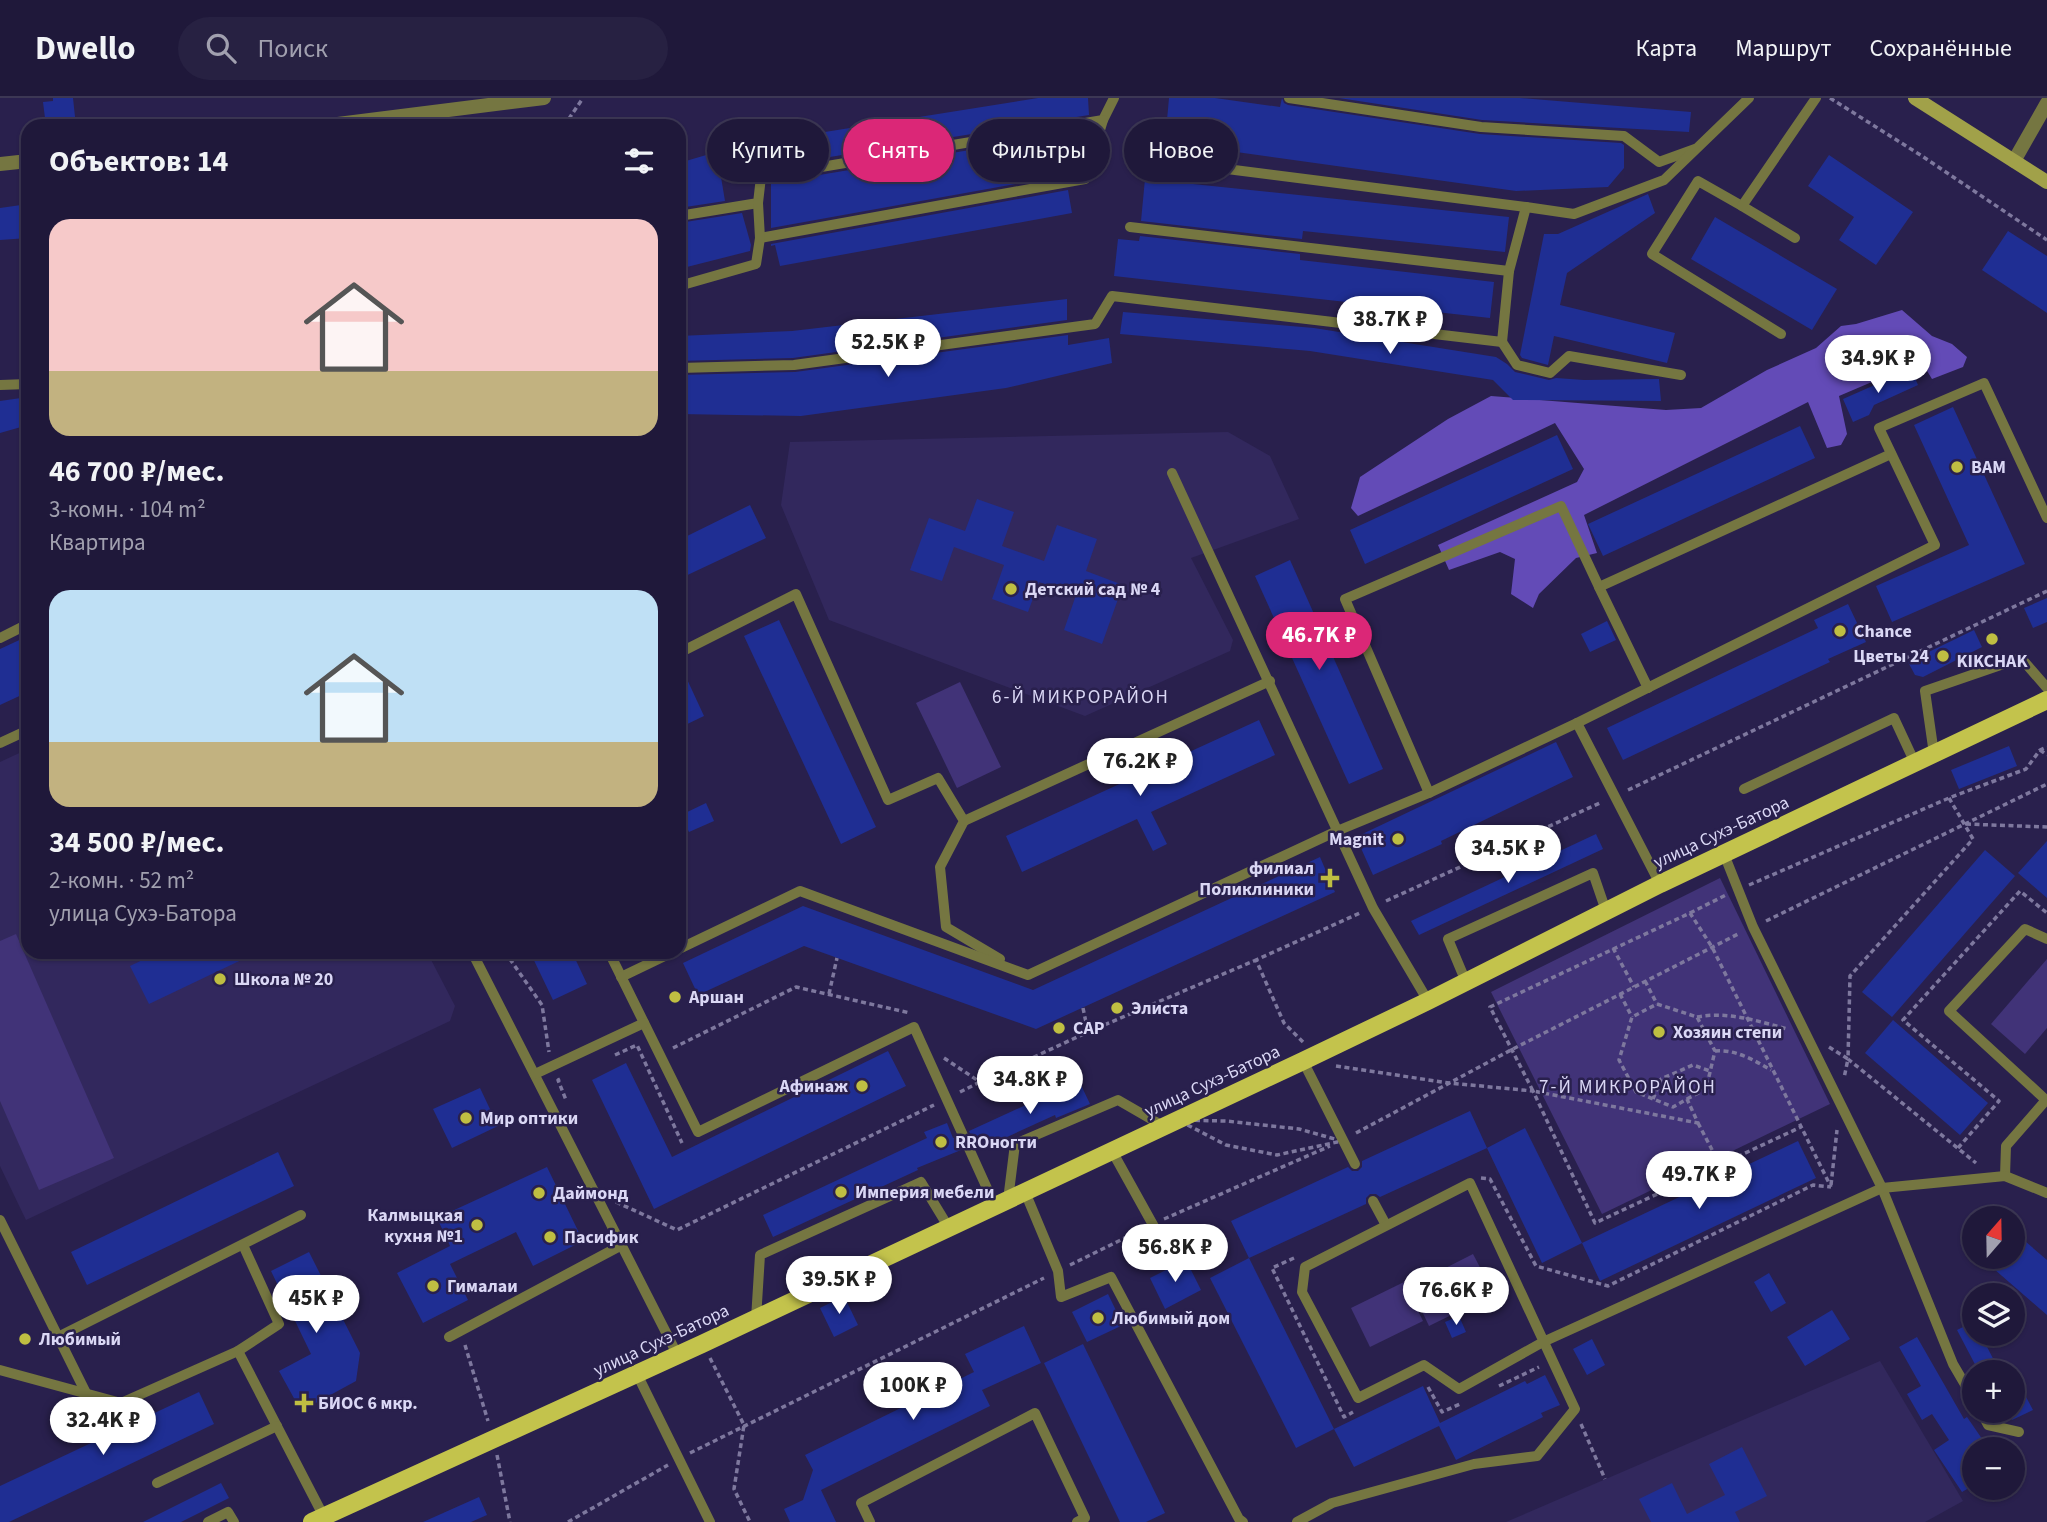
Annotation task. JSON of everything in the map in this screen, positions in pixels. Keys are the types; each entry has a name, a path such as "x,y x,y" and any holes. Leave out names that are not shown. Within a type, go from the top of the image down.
{"main road":[{"path":"1915,98 2047,182"},
{"name":"улица Сухэ-Батора","path":"318,1519 702,1344 1303,1061 1660,884 2047,700"}],"street":[{"path":"378,119 544,98"},
{"path":"2014,161 2047,103"},
{"path":"0,164 21,162"}],"lane":[{"path":"1104,119 1114,98"},
{"path":"1289,98 1481,127 1624,136 1659,162 1695,149"},
{"path":"1238,170 1574,214 1664,180 1749,98"},
{"path":"1742,206 1816,98"},
{"path":"686,284 756,264 760,238 758,203 761,177 968,142"},
{"path":"1781,334 1652,254 1698,181 1795,238"},
{"path":"760,238 1069,182"},
{"path":"686,215 758,203"},
{"path":"1526,207 1509,271 1502,342 1517,365 1550,373 1569,356 1681,375"},
{"path":"1130,227 1509,271"},
{"path":"686,368 794,365 1095,324 1112,296 1502,342"},
{"path":"686,946 800,891 1028,975 1577,723 1935,545 1879,428 1984,383 2047,518"},
{"path":"0,385 21,384"},
{"path":"1599,587 1891,454"},
{"path":"1172,472 1373,908 1428,1001"},
{"path":"1429,793 1345,599 1562,506 1647,688"},
{"path":"686,649 796,594 888,800 939,778 964,821"},
{"path":"0,638 21,628"},
{"path":"1934,754 1925,691 2021,658 2047,688"},
{"path":"1028,975 946,927 940,867 964,821 1270,681"},
{"path":"1744,789 1894,718 1915,763"},
{"path":"1577,723 1660,884"},
{"path":"0,743 21,733"},
{"path":"1724,854 1753,927 1882,1188 1953,1364 1962,1379"},
{"path":"1466,982 1448,939 1593,873 1606,911"},
{"path":"2005,1176 2006,1146 2046,1100 1949,1011 2025,929 2047,939"},
{"path":"476,959 677,1354"},
{"path":"612,959 698,1132 914,1027 1001,1203"},
{"path":"621,977 658,959"},
{"path":"535,1074 644,1023"},
{"path":"1303,1061 1355,1164"},
{"path":"1001,1203 1015,1144 1118,1100 1171,1123"},
{"path":"1112,1151 1167,1250"},
{"path":"1297,1522 1332,1503 1474,1464 1537,1456 1575,1409 1543,1342 1470,1183 1305,1267 1302,1292 1358,1398 1424,1365 1459,1389 1543,1342 1882,1188 2005,1176 2047,1194"},
{"path":"756,1318 760,1255 921,1182 949,1228"},
{"path":"1025,1192 1058,1271 1061,1297 1111,1277 1214,1474 1243,1522"},
{"path":"1373,1200 1386,1225"},
{"path":"58,1337 301,1215"},
{"path":"0,1220 86,1393"},
{"path":"0,1370 121,1403 238,1351 279,1324 243,1245"},
{"path":"449,1337 620,1246"},
{"path":"238,1351 277,1426 318,1519"},
{"path":"636,1374 710,1522"},
{"path":"870,1522 861,1503 1035,1413 1085,1518 1077,1522"},
{"path":"1988,1423 2019,1432"},
{"path":"157,1483 277,1426"},
{"path":"208,1522 228,1512 234,1522"}],"path":[{"path":"569,119 583,98"},
{"path":"1830,98 2047,240"},
{"path":"1698,1123 1533,1091 1490,1007 1739,889 1949,798 2026,769 2040,750 2047,747"},
{"path":"2040,750 2047,755"},
{"path":"568,1522 744,1425 1153,1224 1342,1141 1511,1049 1712,947 2047,784"},
{"path":"1949,798 1973,839 1850,976 1848,1059 1976,1163"},
{"path":"1964,824 2047,827"},
{"path":"1476,1177 1490,1179 1535,1266 1608,1286 1813,1185 1831,1187 1712,947 1690,913"},
{"path":"1613,948 1634,987"},
{"path":"830,994 837,958"},
{"path":"510,959 542,1005 551,1066 558,1080"},
{"path":"1083,1008 1088,1032 1256,960"},
{"path":"1645,981 1657,1004 1697,1017 1710,1015 1747,1018"},
{"path":"1620,994 1632,1017 1619,1060 1636,1092 1673,1107 1706,1089 1715,1051 1697,1017"},
{"path":"1632,1017 1657,1004"},
{"path":"1715,1051 1726,1050 1755,1060 1773,1071"},
{"path":"1653,1099 1661,1079 1693,1065 1710,1071"},
{"path":"1687,1099 1720,1164"},
{"path":"1171,1123 1226,1121 1298,1129 1342,1141"},
{"path":"1171,1123 1226,1145 1277,1155 1342,1141"},
{"path":"1296,1256 1272,1268 1344,1417 1356,1411"},
{"path":"702,1344 744,1425 734,1489 750,1522"},
{"path":"1491,1389 1552,1361"},
{"path":"1423,1378 1442,1412 1466,1401"},
{"path":"1575,1409 1605,1479"}],"shaded area":[{"path":"1902,310 1932,336 1952,344 1967,357 1963,367 1932,379 1921,361 1839,396 1847,434 1841,445 1827,448 1808,402 1584,515 1597,553 1576,558 1539,594 1533,608 1511,594 1515,559 1500,552 1449,570 1438,545 1577,482 1584,469 1555,423 1358,516 1351,508 1360,477 1448,419 1491,396 1666,410 1701,408 1767,370 1816,348 1841,326"},
{"name":"Детский сад № 4","path":"1228,432 1270,456 1299,519 1191,558 1233,640 1230,651 1085,716 829,620 781,505 790,442"},
{"path":"960,682 1001,767 957,788 916,703"},
{"name":"Школа № 20","path":"21,752 21,959 431,959 455,1006 450,1021 26,1220 0,1166 0,762"},
{"path":"1720,878 1830,1104 1602,1214 1491,992"},
{"path":"16,934 21,945 21,959 27,959 114,1158 39,1190 0,1101 0,941"},
{"path":"2047,959 2047,1028 2025,1054 1991,1024"},
{"path":"1473,1254 1494,1294 1429,1326 1410,1286"},
{"path":"1404,1282 1423,1321 1370,1347 1351,1308"},
{"path":"1880,1361 1963,1501 1925,1522 1506,1522"}],"building":[{"path":"53,98 73,98 75,119 45,119 43,102 53,101"},
{"path":"1038,98 1088,98 1089,115 1064,119 968,119 968,135 954,137 954,119 906,119"},
{"path":"1169,98 1215,98 1280,107 1282,98 1288,105 1480,134 1621,143 1624,145 1624,168 1608,187 1516,191 1238,152 1238,119 1167,119"},
{"path":"1339,98 1520,98 1691,112 1689,132 1482,120"},
{"path":"843,129 843,155 829,157 829,131"},
{"path":"968,150 968,182 1027,182 771,228 771,183 829,182 829,173 843,171 843,182 954,182 954,153"},
{"path":"707,155 707,182 722,182 725,201 686,207 686,161"},
{"path":"1829,155 1913,212 1876,265 1839,240 1854,217 1808,186"},
{"path":"1145,182 1174,182 1509,217 1505,252 1303,231 1302,239 1141,221"},
{"path":"1068,190 1072,213 780,266 775,245 771,246 771,244"},
{"path":"1648,194 1655,213 1567,273 1560,305 1675,333 1667,363 1554,336 1548,365 1522,358 1520,355 1544,234 1558,234"},
{"path":"21,205 21,238 0,240 0,208"},
{"path":"742,213 751,245 750,251 686,267 686,222"},
{"path":"1715,217 1837,289 1812,330 1691,259"},
{"path":"2008,231 2047,256 2047,313 1982,270"},
{"path":"1140,236 1300,254 1300,260 1494,282 1490,318 1114,276 1118,239 1139,241"},
{"path":"1067,299 1067,320 793,358 686,361 686,336 792,331"},
{"path":"1123,312 1314,328 1496,357 1515,372 1549,380 1659,379 1661,401 1513,400 1493,380 1310,351 1120,334"},
{"path":"1068,335 1068,345 1109,338 1112,363 1006,388 801,416 686,414 686,375 795,372"},
{"path":"1911,369 1918,385 1874,405 1869,415 1853,422 1843,399"},
{"path":"21,398 21,427 0,433 0,401"},
{"path":"1953,407 2025,564 1892,622 1876,586 1969,545 1914,425"},
{"path":"1800,426 1815,458 1603,556 1588,524"},
{"path":"1557,435 1573,469 1365,564 1350,530"},
{"path":"977,499 1014,512 1002,546 1044,561 1057,525 1097,539 1086,571 1123,585 1102,644 1064,630 1076,595 1039,582 1028,612 992,599 1004,565 954,547 942,581 910,570 929,518 965,531"},
{"path":"750,505 766,538 686,576 686,537"},
{"path":"1290,560 1383,769 1349,784 1255,576"},
{"path":"2047,598 2047,622 2033,628 2024,608"},
{"path":"1848,604 1866,642 1828,659 1830,662 1623,760 1607,728 1818,628 1814,620"},
{"path":"779,620 876,827 841,844 744,636"},
{"path":"1607,621 1616,640 1590,652 1581,634"},
{"name":"Цветы 24","path":"1974,630 1982,647 1923,677 1915,675 1908,662"},
{"path":"21,639 21,695 0,705 0,649"},
{"path":"686,677 704,716 686,725"},
{"path":"1259,720 1275,755 1151,812 1167,844 1153,851 1137,819 1022,872 1006,836"},
{"path":"1556,742 1573,777 1441,841 1442,844 1373,875 1356,837"},
{"path":"2009,746 2017,766 1959,789 1951,770"},
{"path":"706,803 714,821 689,832 686,813"},
{"path":"1596,834 1603,849 1419,935 1411,921"},
{"path":"2047,841 2047,898 2018,873"},
{"path":"1985,850 2015,876 1892,1017 1862,992"},
{"path":"1320,857 1335,892 1036,1029 804,946 698,995 683,963 803,906 1033,990"},
{"path":"144,959 243,959 149,1004 130,966"},
{"path":"533,959 575,959 587,984 553,1000"},
{"path":"1893,1020 1988,1103 1960,1135 1865,1053"},
{"path":"888,1051 906,1086 654,1209 592,1080 626,1063 672,1157"},
{"path":"1081,1085 1090,1104 1056,1118 1055,1115 985,1147 982,1141 975,1144 969,1131 1043,1097 1044,1100"},
{"name":"Мир оптики","path":"480,1088 498,1126 452,1148 433,1109"},
{"path":"1470,1111 1487,1148 1380,1197 1370,1194 1366,1198 1366,1204 1249,1258 1231,1221 1348,1167 1352,1171 1358,1171 1362,1167 1362,1161"},
{"name":"Империя мебели","path":"947,1123 961,1150 917,1168 918,1170 773,1237 763,1215 927,1138 924,1132"},
{"path":"1525,1128 1582,1243 1542,1263 1487,1148"},
{"path":"1798,1141 1816,1178 1600,1281 1582,1243"},
{"path":"278,1152 294,1186 87,1285 71,1252"},
{"path":"547,1167 583,1241 533,1266 516,1232 450,1264 468,1300 423,1323 397,1273 450,1246 437,1218"},
{"path":"2025,1241 2047,1260 2047,1315 2025,1296 2025,1283 2010,1283 1994,1269 2025,1269"},
{"path":"309,1252 360,1353 356,1381 301,1411 279,1371 311,1354 271,1271"},
{"path":"1249,1258 1334,1429 1296,1448 1210,1278"},
{"path":"1186,1260 1201,1290 1165,1309 1150,1278"},
{"path":"1769,1273 1786,1303 1771,1312 1754,1282"},
{"name":"Любимый дом","path":"1108,1294 1123,1325 1087,1342 1072,1312"},
{"path":"844,1296 858,1325 834,1337 820,1308"},
{"path":"1832,1310 1850,1339 1805,1366 1787,1337"},
{"path":"1459,1316 1466,1332 1452,1338 1445,1322"},
{"path":"1024,1326 1041,1363 982,1390 990,1406 821,1490 836,1522 790,1522 784,1509 803,1500 813,1470 805,1455 974,1372 965,1354"},
{"path":"1917,1337 1962,1416 1962,1423 1971,1423 1981,1437 1962,1437 1962,1492 1934,1450 1949,1440 1932,1414 1922,1420 1907,1394 1921,1386 1899,1347"},
{"path":"1592,1339 1605,1365 1587,1375 1573,1349"},
{"path":"1083,1344 1165,1513 1146,1522 1120,1522 1044,1363"},
{"path":"1965,1346 1987,1346 1994,1360 1973,1360"},
{"path":"1545,1375 1560,1405 1541,1413 1543,1417 1456,1460 1439,1426 1354,1467 1334,1429 1423,1386 1440,1423 1525,1381 1527,1384"},
{"path":"199,1392 214,1424 9,1522 0,1522 0,1486"},
{"path":"2025,1395 2033,1410 2025,1414"},
{"path":"1742,1447 1767,1496 1735,1512 1740,1522 1651,1522 1639,1499 1672,1483 1687,1514 1725,1495 1709,1464"},
{"path":"221,1483 229,1498 181,1522 143,1522"},
{"path":"479,1497 487,1515 471,1522 423,1522"}],"place":[{"name":"ВАМ","path":"1957,467"},
{"name":"Детский сад № 4","path":"1011,589"},
{"name":"Chance","path":"1840,631"},
{"name":"KIKCHAK","path":"1992,639"},
{"name":"Цветы 24","path":"1943,656"},
{"name":"Magnit","path":"1398,839"},
{"name":"филиал Поликлиники","path":"1330,878"},
{"name":"Школа № 20","path":"220,979"},
{"name":"Аршан","path":"675,997"},
{"name":"Элиста","path":"1117,1008"},
{"name":"САР","path":"1059,1028"},
{"name":"Хозяин степи","path":"1659,1032"},
{"name":"Афинаж","path":"862,1086"},
{"name":"Мир оптики","path":"466,1118"},
{"name":"RROногти","path":"941,1142"},
{"name":"Империя мебели","path":"841,1192"},
{"name":"Даймонд","path":"539,1193"},
{"name":"Калмыцкая кухня №1","path":"477,1225"},
{"name":"Пасифик","path":"550,1237"},
{"name":"Гималаи","path":"433,1286"},
{"name":"Любимый дом","path":"1098,1318"},
{"name":"Любимый","path":"25,1339"},
{"name":"БИОС 6 мкр.","path":"304,1403"}],"district":[{"name":"6-Й МИКРОРАЙОН","path":"1081,696"},
{"name":"7-Й МИКРОРАЙОН","path":"1628,1086"}]}
